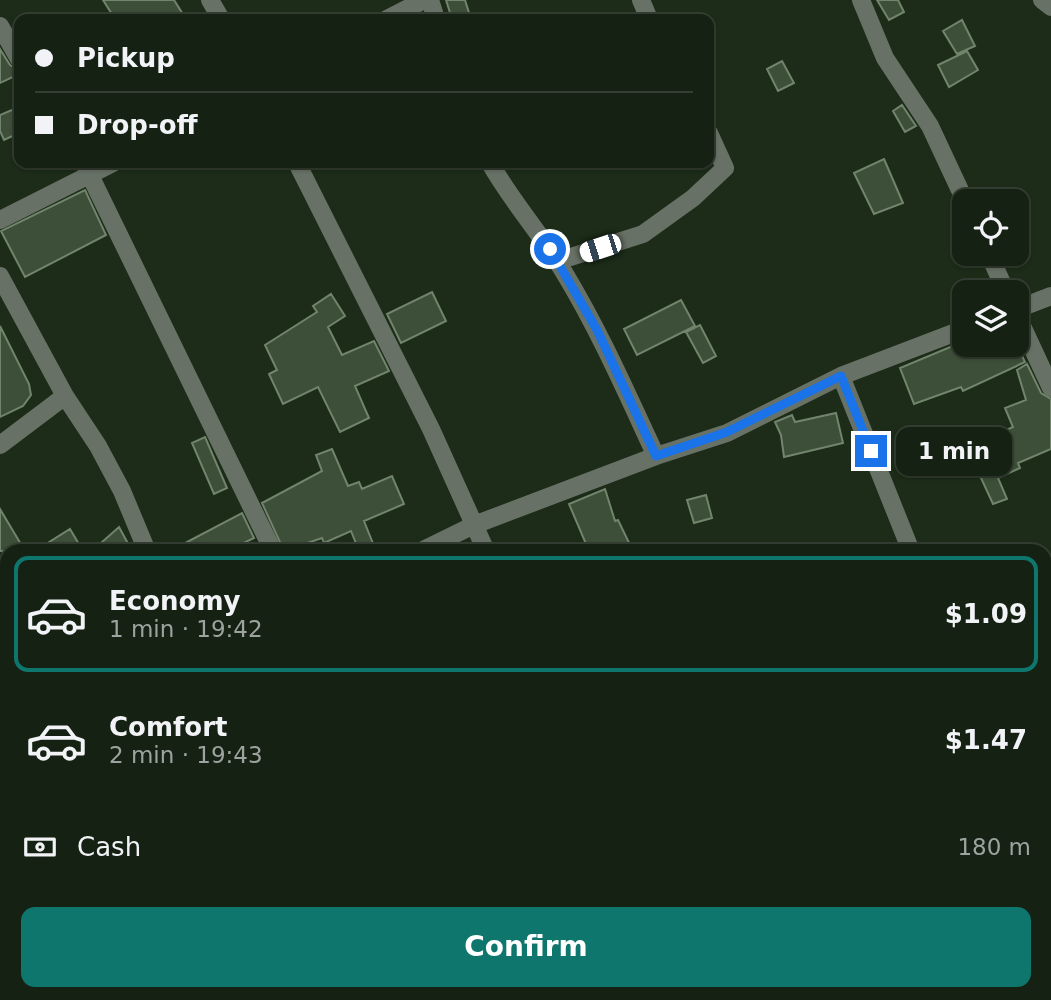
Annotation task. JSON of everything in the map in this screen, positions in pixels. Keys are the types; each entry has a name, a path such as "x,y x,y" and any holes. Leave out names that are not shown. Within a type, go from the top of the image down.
{"street":[{"path":"397,14 424,0"},
{"path":"861,0 885,58 930,126 959,189"},
{"path":"1042,0 1051,7"},
{"path":"0,26 14,50"},
{"path":"558,261 643,234 693,198 725,168 714,144"},
{"path":"300,168 431,429 483,544"},
{"path":"493,168 508,194 531,220 558,261 597,330 656,456"},
{"path":"0,220 88,169 270,544"},
{"path":"0,276 65,396 98,446 122,491 144,544"},
{"path":"1029,304 1051,296"},
{"path":"435,544 474,525 727,432 841,376 952,334"},
{"path":"1029,341 1051,388"},
{"path":"841,376 908,544"},
{"path":"0,445 65,396"}],"building":[{"path":"103,0 174,0 183,14 112,14"},
{"path":"446,0 465,0 469,14 450,14"},
{"path":"877,0 898,0 904,12 889,20"},
{"path":"962,20 975,46 957,54 943,31"},
{"path":"0,49 14,67 14,76 0,83"},
{"path":"967,51 978,70 949,87 938,65"},
{"path":"782,61 794,83 778,91 767,69"},
{"path":"902,105 916,126 905,132 893,111"},
{"path":"14,109 14,135 4,140 0,131 0,115"},
{"path":"884,159 903,203 874,214 854,173"},
{"path":"85,190 106,235 25,277 1,231"},
{"path":"432,292 446,321 401,343 387,314"},
{"path":"331,294 345,316 328,327 342,355 374,341 389,371 355,386 369,418 340,432 318,387 283,404 269,374 277,370 265,345 317,312 313,306"},
{"path":"681,300 695,326 637,355 624,329"},
{"path":"700,325 716,356 703,363 686,332"},
{"path":"0,326 29,384 31,395 23,406 0,417"},
{"path":"952,346 952,357 1023,357 1025,362 963,391 961,387 914,404 900,368"},
{"path":"1027,364 1041,393 1051,399 1051,449 1018,463 1020,468 998,478 1007,499 993,504 975,465 979,464 977,458 987,454 990,459 1001,454 994,436 1013,427 1005,408 1026,400 1017,370"},
{"path":"836,413 843,443 784,457 781,435 775,422 792,415 795,422"},
{"path":"205,437 227,488 214,494 192,443"},
{"path":"332,449 348,486 359,482 362,489 392,476 404,504 364,521 373,544 356,544 351,531 324,543 322,538 304,544 281,544 262,503 322,471 316,455"},
{"path":"605,489 615,521 618,520 630,544 586,544 569,504"},
{"path":"706,495 712,518 694,523 687,500"},
{"path":"0,509 21,544 0,544"},
{"path":"242,513 254,538 242,544 183,544"},
{"path":"119,527 128,544 100,544"},
{"path":"70,529 79,544 46,544"}],"route":[{"path":"550,249 597,330 656,456 727,432 841,376 871,451"}]}
